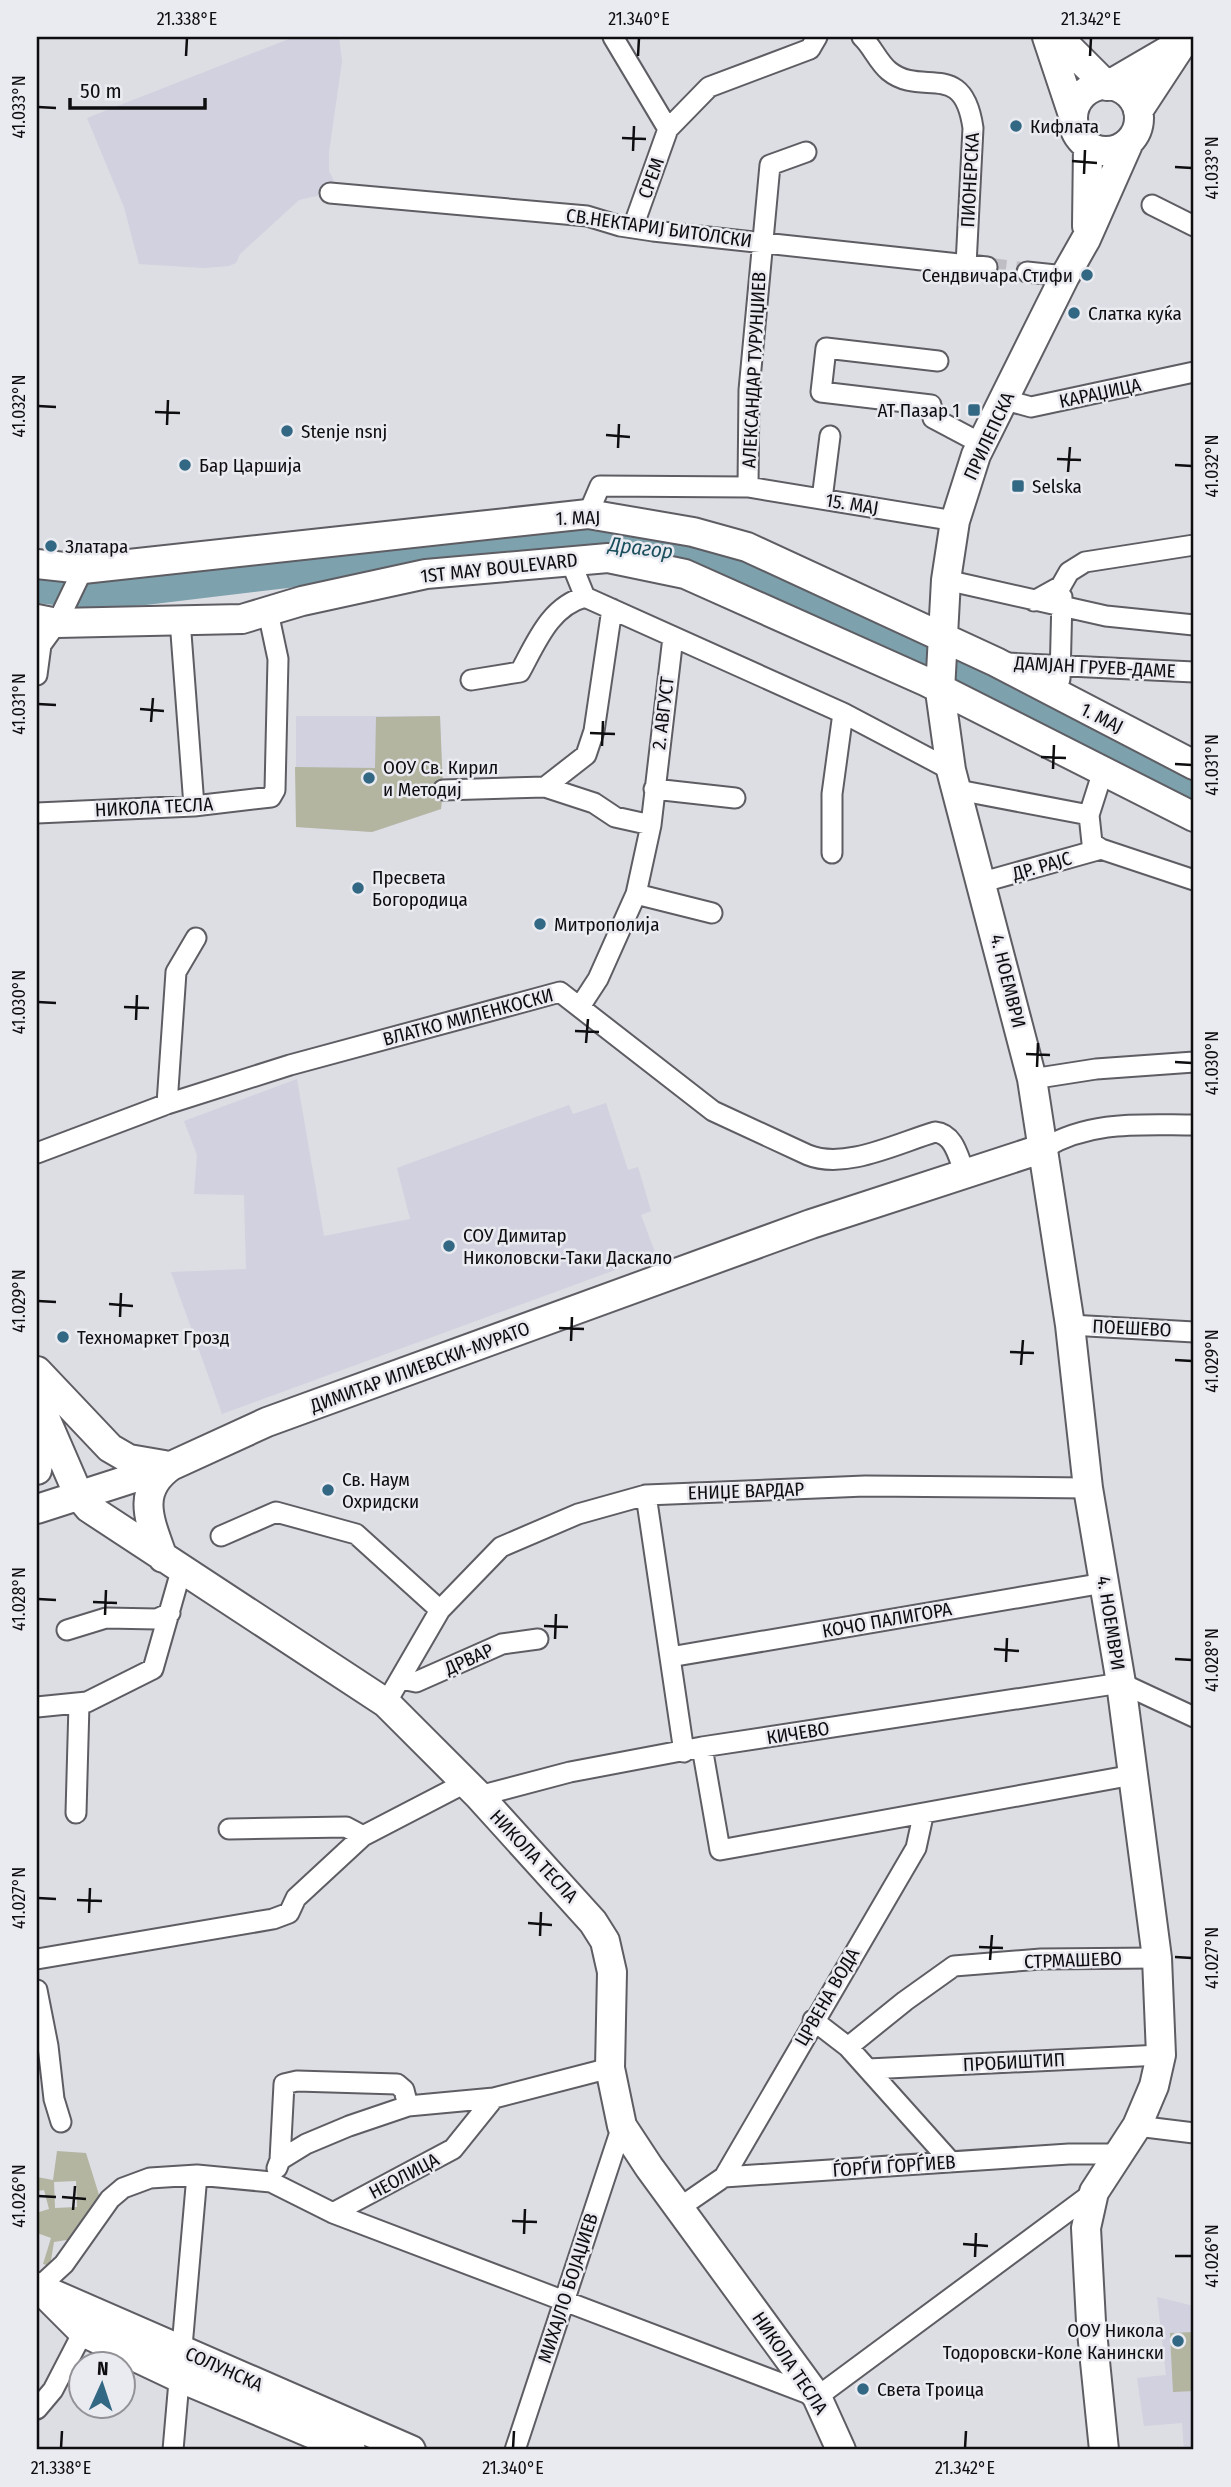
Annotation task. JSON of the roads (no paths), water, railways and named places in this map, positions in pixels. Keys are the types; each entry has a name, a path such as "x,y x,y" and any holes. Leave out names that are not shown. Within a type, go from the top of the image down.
{"street":[{"path":"613,37 668,130 709,88 810,50 817,37"},
{"name":"ПИОНЕРСКА","path":"862,37 888,71 904,79 933,81 955,88 970,107 973,128 966,265"},
{"path":"1047,37 1073,115"},
{"path":"1058,37 1107,86 1126,93 1138,111"},
{"name":"ПРИЛЕПСКА","path":"1086,239 1088,146 1076,133 1073,115 1080,97 1097,87 1107,86 1186,41"},
{"name":"ПРИЛЕПСКА","path":"940,691 945,640 946,580 955,521 982,444 1086,239 1129,142 1136,132 1138,111 1186,41"},
{"name":"СРЕМ","path":"633,227 668,130"},
{"path":"1088,146 1109,151 1129,142"},
{"name":"АЛЕКСАНДАР ТУРУНЏИЕВ","path":"748,487 749,390 770,165 806,152"},
{"name":"СВ.НЕКТАРИЈ БИТОЛСКИ","path":"330,193 587,216 620,226 987,267"},
{"path":"1152,205 1194,226"},
{"path":"1027,272 1065,276"},
{"path":"938,361 826,348 821,392 931,405 933,418 982,444"},
{"name":"КАРАЏИЦА","path":"1005,401 1031,407 1194,372"},
{"path":"822,499 830,436"},
{"name":"15. MAJ","path":"588,514 600,486 748,487 955,521"},
{"name":"1. МАЈ","path":"37,564 80,574 588,514 693,532 747,547 996,662 1194,765"},
{"path":"1034,601 1061,586 1069,572 1095,558 1194,545"},
{"name":"1ST MAY BOULEVARD","path":"47,628 242,619 426,574 608,558 685,574 927,682 940,691"},
{"path":"570,560 585,597"},
{"path":"37,675 47,628 80,574"},
{"path":"946,580 1106,616 1194,625"},
{"path":"1060,695 1061,586"},
{"path":"471,680 520,672 545,625 571,600 585,597 843,713 955,780 1089,815"},
{"path":"545,787 586,755 594,731 612,609"},
{"name":"НИКОЛА ТЕСЛА","path":"37,813 194,806 271,797 275,790 278,659 268,612"},
{"path":"180,620 194,806"},
{"name":"2. АВГУСТ","path":"581,1005 598,979 636,894 651,825 653,789 673,637"},
{"name":"ДАМЈАН ГРУЕВ-ДАМЕ","path":"996,662 1194,672"},
{"path":"940,691 1194,817"},
{"name":"4. НОЕМВРИ","path":"940,691 955,780 1032,1079 1044,1148 1070,1325 1088,1488 1121,1683 1157,1958 1161,2055 1154,2087 1137,2126 1094,2192 1086,2228 1104,2450"},
{"path":"832,853 832,794 843,713"},
{"path":"1102,771 1089,815 1093,843 1101,849 1194,880"},
{"path":"443,790 545,787 594,803 615,817 651,825"},
{"path":"653,789 735,797"},
{"name":"ДР. РАЈС","path":"983,882 1101,849"},
{"path":"636,894 712,913"},
{"path":"167,1104 176,972 197,938"},
{"name":"ВЛАТКО МИЛЕНКОСКИ","path":"37,1153 167,1104 290,1065 560,992 581,1005 713,1111 808,1155 821,1160 852,1157 935,1132 944,1133 951,1139 964,1171"},
{"path":"1032,1079 1096,1069 1194,1062"},
{"path":"1044,1148 1068,1134 1121,1125 1194,1125"},
{"name":"ДИМИТАР ИЛИЕВСКИ-МУРАТО","path":"37,1509 171,1466 267,1422 811,1224 964,1171 1044,1148"},
{"name":"ПОЕШЕВО","path":"1070,1325 1194,1332"},
{"path":"37,1371 110,1448 129,1459 171,1466"},
{"path":"37,1470 41,1410"},
{"name":"НИКОЛА ТЕСЛА","path":"41,1410 79,1496 89,1508 386,1703 472,1789 580,1905 605,1941 612,1972 610,2068 622,2126 817,2397 841,2450"},
{"path":"37,1707 79,1704 110,1693 153,1669 170,1613 172,1564 154,1531 148,1499 152,1483 171,1466"},
{"name":"ЕНИЏЕ ВАРДАР","path":"386,1703 440,1610 501,1547 578,1514 646,1495 865,1486 1088,1488"},
{"path":"646,1495 670,1657 720,1850 923,1816 1133,1775"},
{"path":"221,1536 275,1512 356,1534 440,1610"},
{"name":"КОЧО ПАЛИГОРА","path":"670,1657 1104,1583"},
{"path":"67,1630 106,1618 158,1619 170,1613"},
{"name":"ДРВАР","path":"401,1679 416,1682 502,1644 538,1639"},
{"path":"1121,1683 1194,1717"},
{"name":"КИЧЕВО","path":"37,1959 273,1919 289,1913 296,1898 363,1836 472,1789 693,1749 1121,1683"},
{"path":"76,1813 79,1704"},
{"name":"ЦРВЕНА ВОДА","path":"724,2177 813,2020 916,1848 923,1816"},
{"path":"229,1829 346,1827 363,1836"},
{"name":"СТРМАШЕВО","path":"848,2048 905,2001 954,1966 1041,1959 1157,1958"},
{"path":"37,1990 48,2046 54,2099 61,2122"},
{"path":"813,2020 848,2048 951,2162"},
{"name":"ПРОБИШТИП","path":"868,2069 1161,2055"},
{"path":"280,2160 306,2144 408,2106 494,2098 610,2068"},
{"path":"271,2182 280,2160 284,2084 297,2081 397,2084 404,2090 408,2106"},
{"name":"НЕОЛИЦА","path":"333,2213 453,2149 494,2098"},
{"name":"МИХАЈЛО БОЈАЏИЕВ","path":"515,2450 622,2126"},
{"path":"1137,2126 1194,2133"},
{"name":"ЃОРЃИ ЃОРЃИЕВ","path":"724,2177 1118,2154"},
{"path":"38,2287 64,2264 110,2199 123,2188 150,2178 197,2175 271,2182 333,2213 817,2397 1094,2192"},
{"path":"173,2450 197,2175"},
{"path":"679,2208 724,2177"},
{"name":"СОЛУНСКА","path":"38,2287 83,2332 179,2363 411,2450"},
{"name":"СОЛУНСКА","path":"38,2287 179,2363 351,2450"},
{"path":"37,2409 53,2390 83,2332"}],"waterway":[{"name":"Драгор","path":"37,587 95,593 144,589 548,541 629,545 698,555 774,585 1194,795"}],"tunnel":[{"path":"987,267 1027,272"}],"place":[{"name":"Кифлата","path":"1016,126"},
{"name":"Сендвичара Стифи","path":"1087,275"},
{"name":"Слатка куќа","path":"1074,313"},
{"name":"АТ Пазар 1","path":"974,410"},
{"name":"Stenje nsnj","path":"287,431"},
{"name":"Бар Царшија","path":"185,465"},
{"name":"Selska","path":"1018,486"},
{"name":"Златара","path":"51,546"},
{"name":"ООУ Св. Кирил и Методиј","path":"369,778"},
{"name":"Пресвета Богородица","path":"358,888"},
{"name":"Митрополија","path":"540,924"},
{"name":"СОУ Димитар Николовски-Таки Даскало","path":"449,1246"},
{"name":"Техномаркет Грозд","path":"63,1337"},
{"name":"Св. Наум Охридски","path":"328,1490"},
{"name":"ООУ Никола Тодоровски-Коле Канински","path":"1178,2341"},
{"name":"Света Троица","path":"863,2389"}]}
